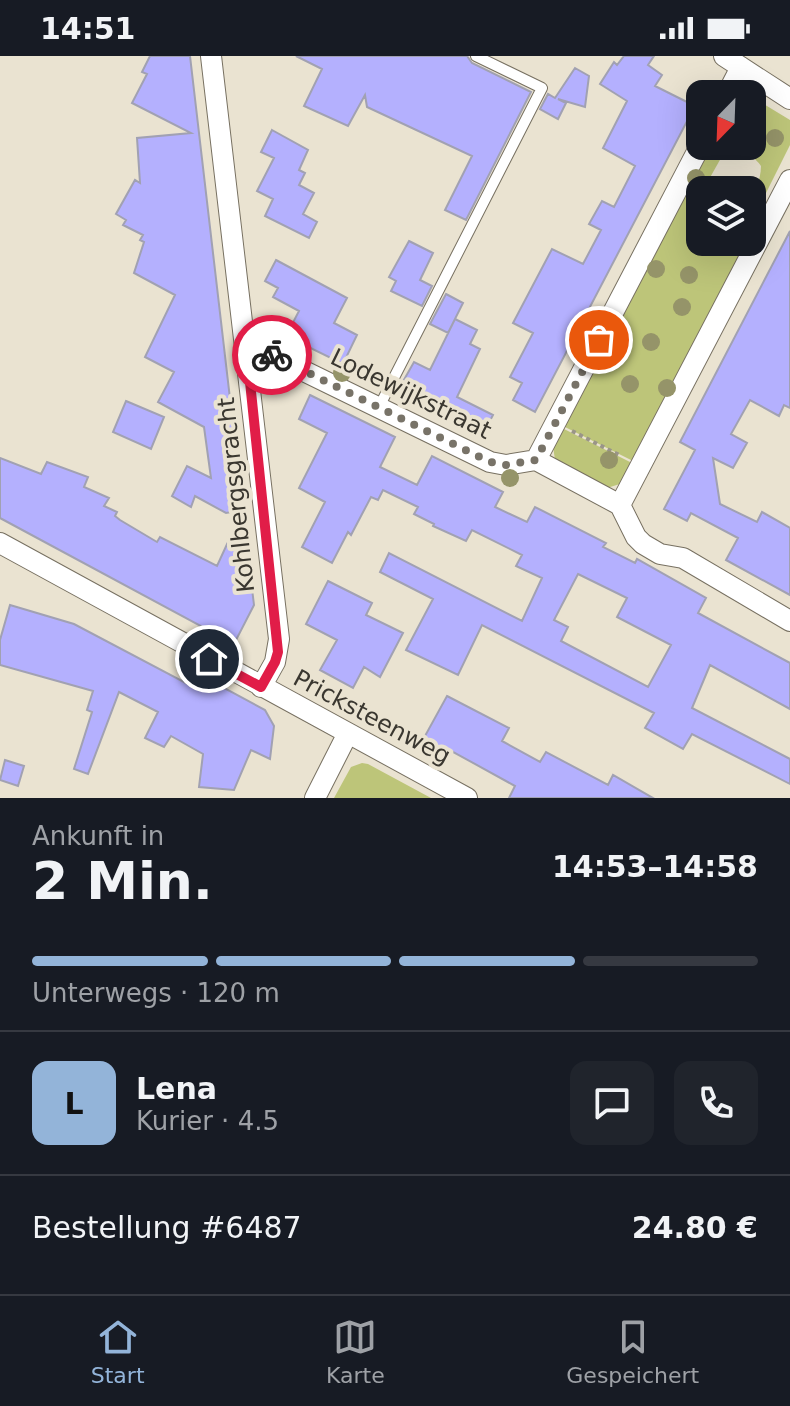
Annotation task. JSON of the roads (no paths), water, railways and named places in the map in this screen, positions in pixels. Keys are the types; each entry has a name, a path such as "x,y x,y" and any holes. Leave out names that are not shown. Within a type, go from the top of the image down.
{"street":[{"name":"Kohlbergsgracht","path":"211,56 279,639 275,662 261,687"},
{"path":"733,62 790,99"},
{"path":"693,160 536,460 620,505 636,537 643,544 660,554 683,558 790,621"},
{"path":"620,505 790,180"},
{"name":"Lodewijkstraat","path":"247,353 265,352 490,462 506,465 536,460"},
{"name":"Pricksteenweg","path":"0,544 467,798"},
{"path":"315,798 348,733"}],"lane":[{"path":"379,407 542,88 476,56"}]}
